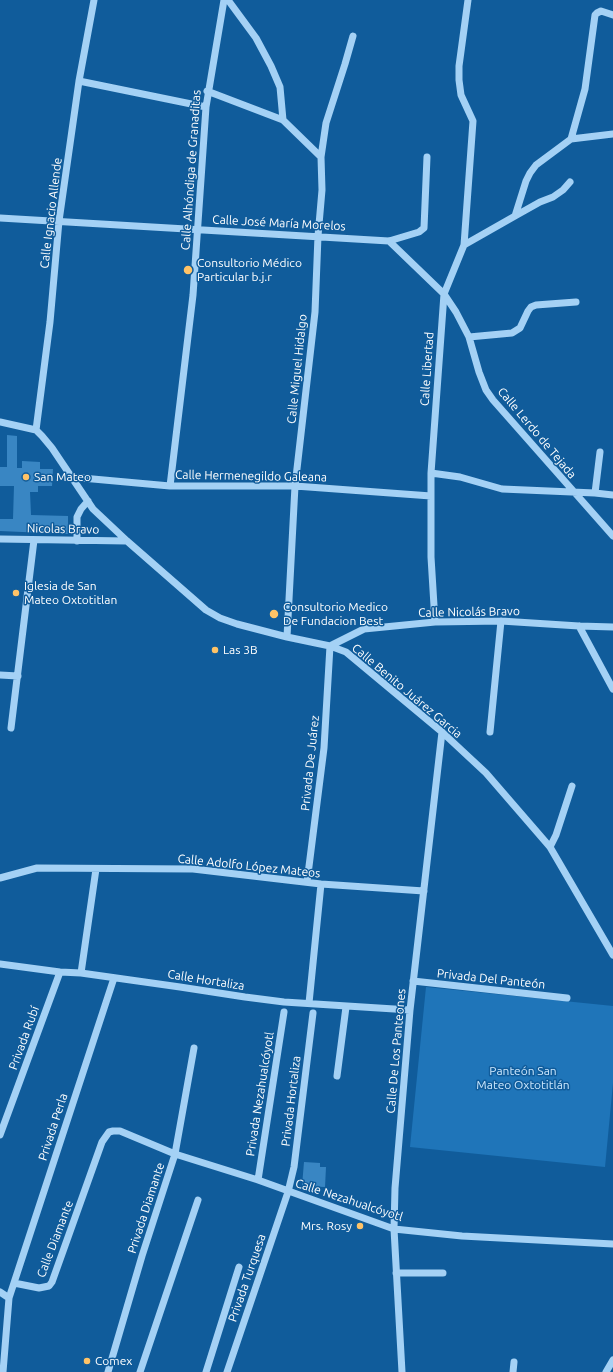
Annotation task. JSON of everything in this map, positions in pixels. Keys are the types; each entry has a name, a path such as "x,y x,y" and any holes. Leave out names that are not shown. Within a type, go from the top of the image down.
{"street":[{"name":"Calle Ignacio Allende","path":"36,430 50,322 59,221 79,81 94,0"},
{"name":"Calle Alhóndiga de Granaditas","path":"170,486 193,295 207,91 224,0"},
{"path":"228,0 256,38 271,66 280,87 283,120"},
{"name":"Calle Libertad","path":"435,622 431,557 431,473 444,294 464,245 473,121 461,95 459,66 468,0"},
{"path":"571,139 585,89 595,15 601,11 613,15"},
{"name":"Calle Miguel Hidalgo","path":"287,637 295,486 314,312 322,190 322,157 326,123 353,36"},
{"path":"79,81 206,107"},
{"path":"207,91 283,120 322,157"},
{"path":"516,216 526,181 536,165 571,139 613,134"},
{"path":"389,241 419,232 424,228 427,157"},
{"path":"464,245 540,202 559,193 570,182"},
{"name":"Calle José María Morelos","path":"0,218 389,241"},
{"name":"Calle Lerdo de Tejada","path":"389,241 444,294 456,312 469,337 486,390 493,400 573,493 613,536"},
{"path":"469,337 512,333 520,328 528,310 531,307 576,302"},
{"path":"0,422 36,430"},
{"name":"Calle Benito Juárez Garcia","path":"36,430 52,448 93,509 127,541 211,613 237,624 330,646 346,652 442,732 486,773 550,847 613,955"},
{"path":"595,493 600,452"},
{"path":"431,473 460,477 502,489 613,495"},
{"name":"Calle Hermenegildo Galeana","path":"71,477 170,486 295,486 431,496"},
{"path":"77,541 77,517 81,509 88,502"},
{"name":"Nicolas Bravo","path":"0,539 127,541"},
{"path":"11,728 34,540"},
{"path":"490,732 501,620"},
{"name":"Calle Nicolás Bravo","path":"330,646 364,628 435,622 501,620 613,627"},
{"path":"579,626 613,689"},
{"name":"Privada De Juárez","path":"307,882 324,748 330,646"},
{"path":"0,675 18,676"},
{"name":"Calle De Los Panteones","path":"402,1372 394,1229 395,1188 410,1010 442,732"},
{"path":"550,847 556,835 572,786"},
{"name":"Calle Adolfo López Mateos","path":"0,878 37,868 193,869 320,884 424,891"},
{"path":"81,973 96,869"},
{"path":"309,1004 320,884"},
{"name":"Calle Hortaliza","path":"0,964 60,972 81,973 245,998 309,1004 410,1010"},
{"name":"Privada Rubí","path":"0,1135 60,972"},
{"name":"Privada Perla","path":"14,1283 114,978"},
{"name":"Privada Del Panteón","path":"414,981 567,998"},
{"path":"337,1076 346,1006"},
{"name":"Privada Nezahualcóyotl","path":"258,1180 284,1012"},
{"name":"Privada Hortaliza","path":"288,1192 294,1167 313,1013"},
{"name":"Privada Diamante","path":"108,1372 142,1256 175,1154 194,1048"},
{"name":"Calle Diamante","path":"14,1283 39,1288 49,1286 52,1282 102,1142 109,1132 113,1131"},
{"name":"Calle Nezahualcóyotl","path":"113,1131 120,1131 175,1154 258,1180 394,1229 462,1236 613,1244"},
{"name":"Privada Turquesa","path":"227,1372 288,1192"},
{"path":"140,1372 198,1200"},
{"path":"206,1372 239,1267"},
{"path":"396,1273 443,1274"},
{"path":"3,1372 9,1298 14,1283"},
{"path":"0,1292 9,1298"},
{"path":"606,1372 613,1360"},
{"path":"513,1372 514,1362"}],"green space":[{"name":"Panteón San Mateo Oxtotitlán","path":"426,987 613,1006 613,1083 605,1167 410,1147"}],"building":[{"path":"7,435 17,436 17,468 22,468 22,461 40,462 40,469 53,469 52,486 38,486 38,492 30,492 31,515 68,516 68,534 0,531 0,519 13,519 14,486 0,486 0,467 7,467"},
{"path":"304,1162 320,1163 320,1167 326,1167 325,1187 302,1186"}],"place":[{"name":"Consultorio Médico Particular b.j.r","path":"188,270"},
{"name":"San Mateo","path":"26,477"},
{"name":"Iglesia de San Mateo Oxtotitlan","path":"16,593"},
{"name":"Consultorio Medico De Fundacion Best","path":"274,614"},
{"name":"Las 3B","path":"215,650"},
{"name":"Mrs. Rosy","path":"360,1226"},
{"name":"Comex","path":"87,1361"}]}
